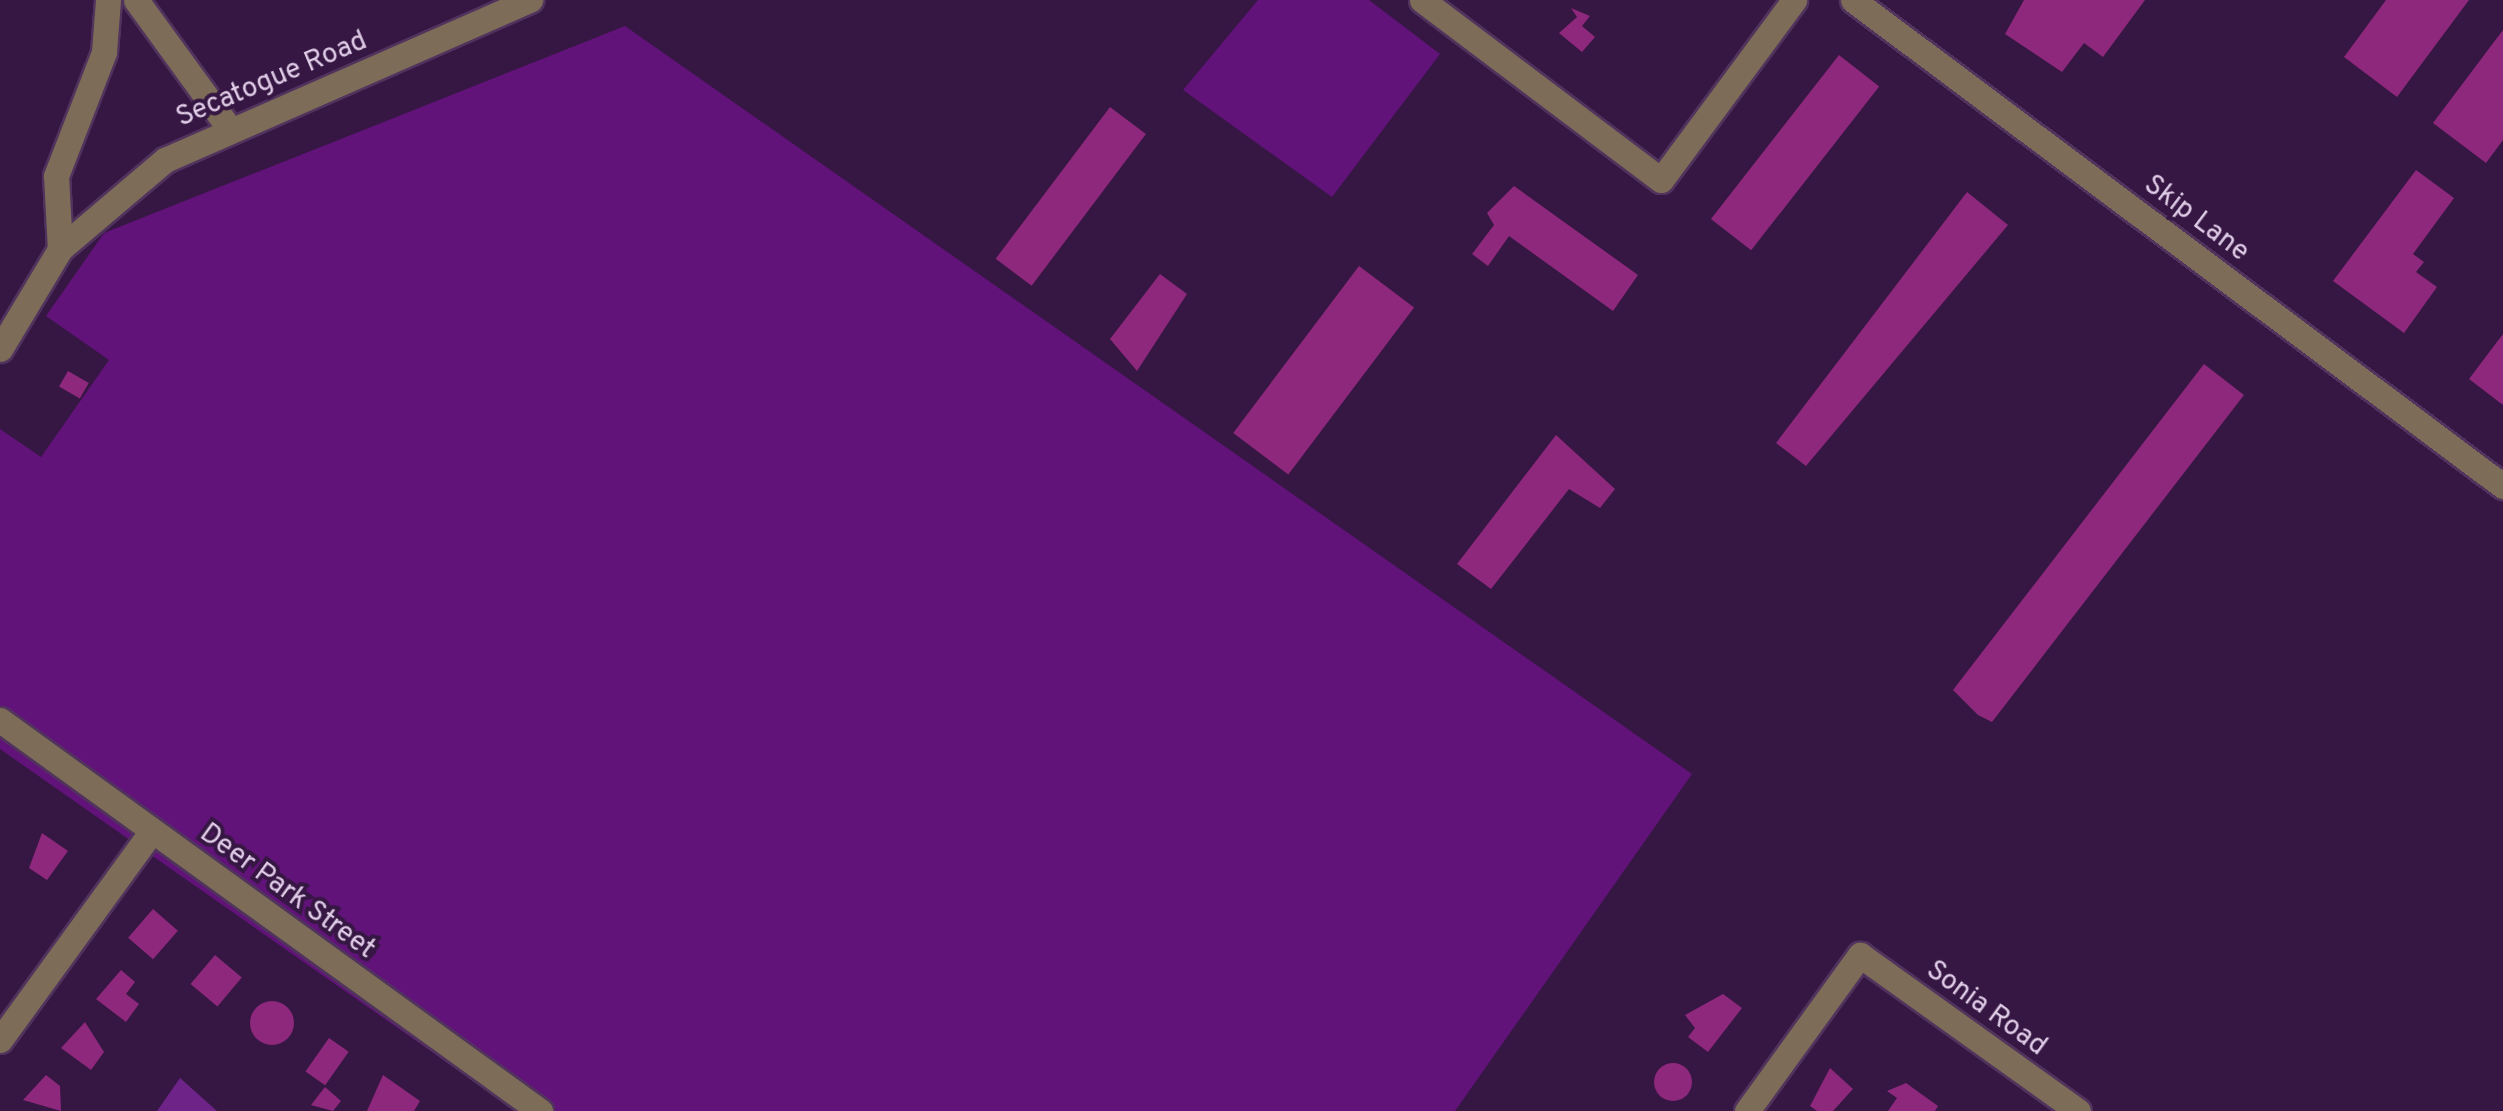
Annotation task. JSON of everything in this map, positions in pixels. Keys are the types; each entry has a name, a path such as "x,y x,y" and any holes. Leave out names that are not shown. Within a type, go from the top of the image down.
{"street":[{"path":"60,250 56,176 104,52 108,0"},
{"path":"136,0 229,128"},
{"name":"Secatogue Road","path":"0,348 60,250 130,184 229,128 530,0"},
{"path":"1422,0 1661,180 1794,0"},
{"name":"Skip Lane","path":"1853,0 2503,486"},
{"name":"Deer Park Street","path":"0,720 540,1111"},
{"path":"0,1040 152,831"},
{"name":"Sonia Road","path":"1747,1111 1860,955 2078,1111"}],"shaded area":[{"path":"1258,0 1369,0 1440,54 1332,197 1183,90"},
{"path":"625,26 1692,774 1455,1111 516,1111 0,749 0,429 41,457 109,360 46,316 104,233"},
{"path":"180,1078 217,1111 157,1111"}],"building":[{"path":"2024,0 2145,0 2103,57 2084,43 2062,72 2005,34"},
{"path":"2386,0 2469,0 2397,97 2344,57"},
{"path":"1571,8 1590,16 1582,26 1595,37 1582,52 1559,33 1577,17"},
{"path":"2503,30 2503,140 2486,163 2433,123"},
{"path":"1839,55 1879,86 1751,250 1711,219"},
{"path":"1110,107 1146,134 1032,286 996,259"},
{"path":"2416,170 2454,198 2413,254 2424,262 2416,272 2437,287 2404,333 2333,281"},
{"path":"1514,186 1638,275 1613,311 1509,236 1488,266 1472,254 1494,225 1487,213"},
{"path":"1967,192 2008,225 1806,466 1776,443"},
{"path":"1359,266 1414,308 1288,474 1233,433"},
{"path":"1160,274 1187,294 1137,371 1110,339"},
{"path":"2503,334 2503,405 2469,379"},
{"path":"2204,364 2244,395 1992,722 1978,715 1953,690"},
{"path":"68,371 89,383 80,399 59,387"},
{"path":"1556,435 1615,489 1600,508 1569,489 1491,589 1457,564"},
{"path":"42,833 68,851 47,880 29,868"},
{"path":"153,909 178,931 153,959 128,938"},
{"path":"215,955 242,977 217,1007 191,984"},
{"path":"121,970 135,982 126,994 139,1004 126,1022 96,999"},
{"path":"1723,994 1742,1008 1708,1052 1688,1037 1695,1028 1685,1015"},
{"path":"272,1001 288,1007 294,1023 288,1039 272,1045 256,1039 250,1023 256,1007"},
{"path":"85,1022 104,1052 91,1070 61,1048"},
{"path":"329,1038 349,1052 325,1085 305,1072"},
{"path":"1673,1063 1687,1068 1692,1082 1687,1096 1673,1101 1659,1096 1654,1082 1659,1068"},
{"path":"1830,1068 1853,1089 1833,1111 1817,1111 1810,1106"},
{"path":"46,1075 60,1086 61,1111 23,1100"},
{"path":"383,1075 420,1101 414,1111 367,1111"},
{"path":"1906,1083 1938,1106 1935,1111 1888,1111 1897,1098 1887,1091"},
{"path":"325,1087 341,1101 333,1111 311,1105"}]}
